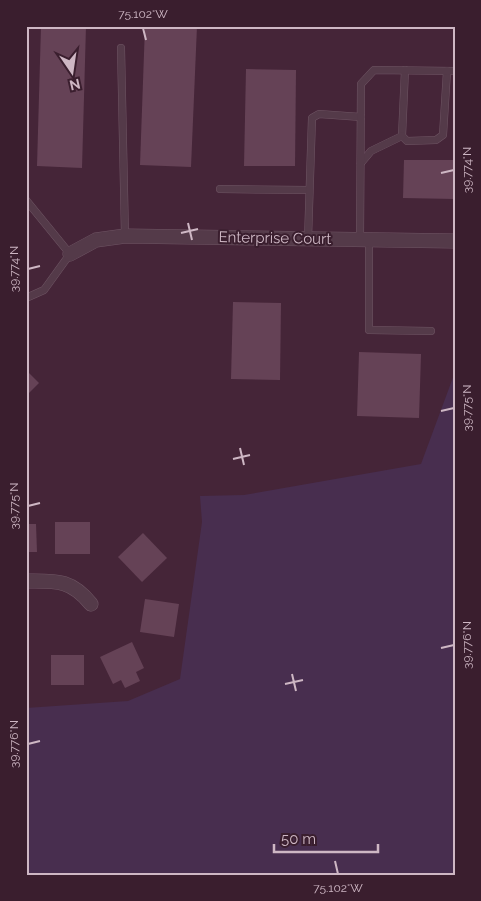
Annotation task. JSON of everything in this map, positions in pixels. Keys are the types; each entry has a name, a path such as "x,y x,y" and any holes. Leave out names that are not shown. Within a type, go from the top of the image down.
{"street":[{"name":"Enterprise Court","path":"70,254 96,240 125,236 455,241"},
{"path":"26,581 57,581 71,585 82,592 91,604"}],"lane":[{"path":"121,48 125,236"},
{"path":"431,331 369,330 361,163 361,84 374,70 455,71"},
{"path":"405,70 402,136 407,141 436,140 443,135 445,126 446,71"},
{"path":"308,238 312,118 319,114 361,117"},
{"path":"361,163 371,151 402,136"},
{"path":"220,189 310,190"},
{"path":"26,200 70,254 44,290 26,298"}],"shaded area":[{"path":"455,372 455,875 26,875 26,708 128,701 180,679 202,522 200,496 244,495 421,464"}],"building":[{"path":"41,26 86,26 82,168 37,166"},
{"path":"145,26 197,26 191,167 140,165"},
{"path":"246,69 296,70 295,166 244,166"},
{"path":"404,160 455,160 455,199 403,198"},
{"path":"233,302 281,303 280,380 231,379"},
{"path":"359,352 421,354 419,418 357,416"},
{"path":"26,370 39,383 26,396"},
{"path":"55,522 90,522 90,554 55,554"},
{"path":"26,524 36,524 37,552 26,552"},
{"path":"143,533 167,558 142,582 118,557"},
{"path":"145,599 179,604 174,637 140,632"},
{"path":"26,620 28,620 28,642 26,642"},
{"path":"132,642 144,668 136,672 140,681 125,688 121,680 113,684 100,657"},
{"path":"51,655 84,655 84,685 51,685"}]}
